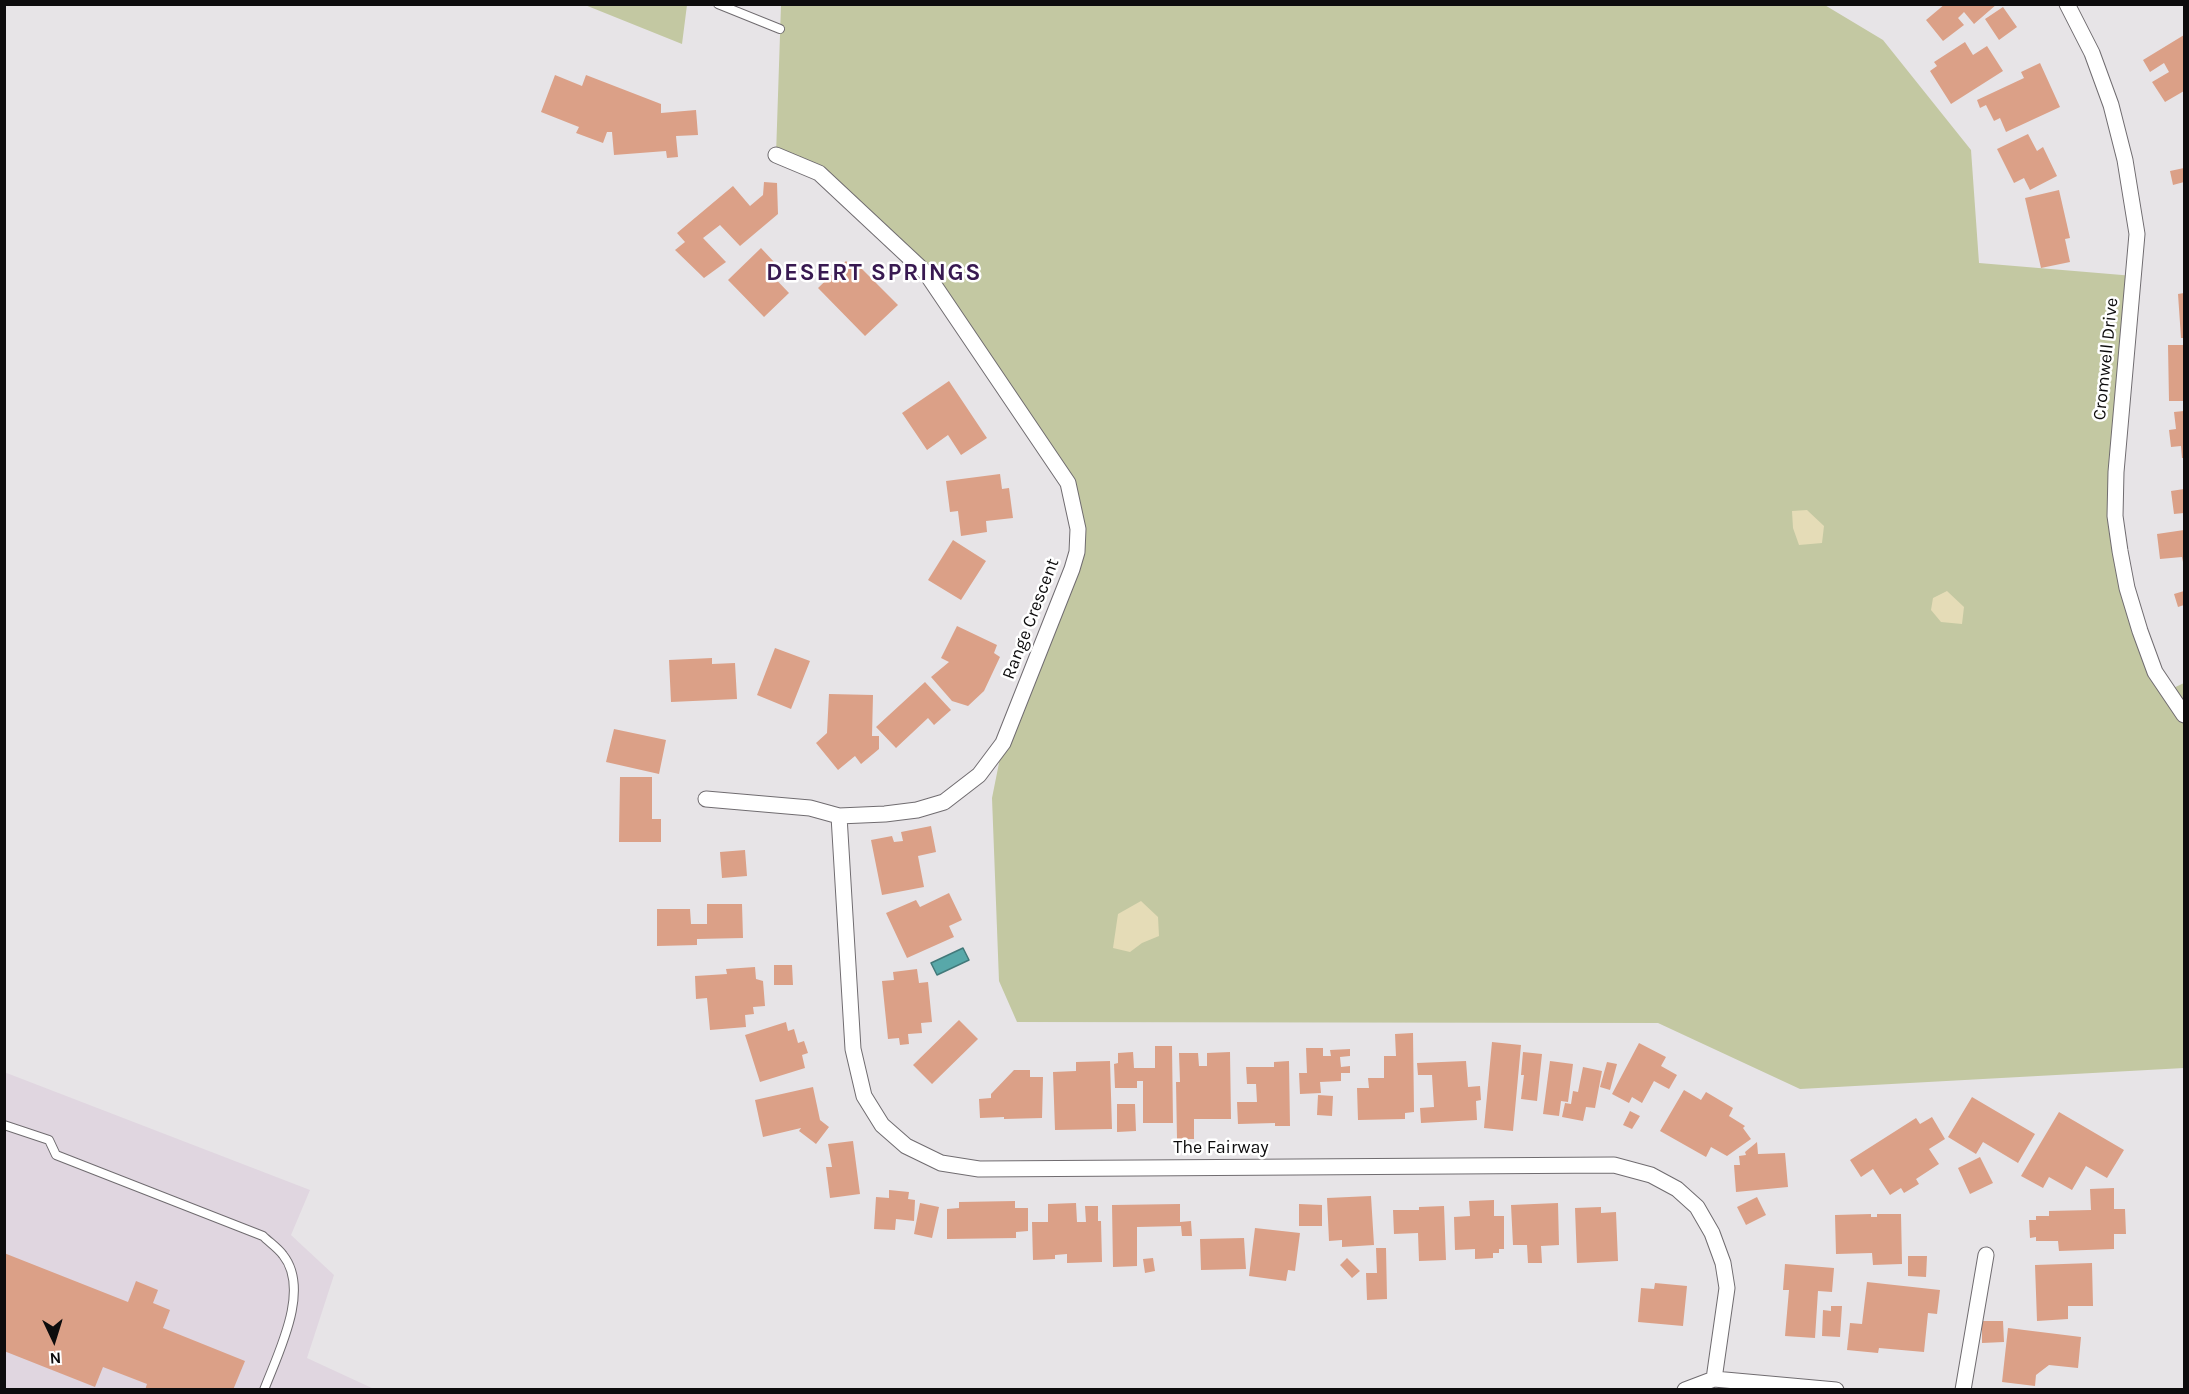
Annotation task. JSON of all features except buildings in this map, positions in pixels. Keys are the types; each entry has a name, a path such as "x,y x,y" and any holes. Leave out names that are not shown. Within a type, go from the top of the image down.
{"street":[{"name":"Cromwell Drive","path":"2067,4 2092,53 2111,105 2125,160 2137,234 2118,434 2116,528 2127,588 2140,631 2155,672 2184,715"},
{"name":"Range Crescent","path":"706,799 810,808 839,816 917,810 944,802 979,775 1003,743 1077,552 1078,529 1068,483 926,273 819,173 776,156"},
{"name":"The Fairway","path":"839,816 853,1049 864,1096 882,1125 906,1146 940,1163 979,1169 1614,1165 1651,1175 1677,1189 1697,1207 1712,1233 1723,1263 1727,1288 1713,1378"},
{"path":"1963,1389 1986,1255"},
{"path":"1685,1389 1713,1378 1836,1389"}],"lane":[{"path":"718,4 780,29"},
{"path":"4,1125 49,1140 56,1155 262,1236 284,1256 296,1282 293,1309 264,1389"}],"shaded area":[{"path":"4,1072 310,1190 291,1235 334,1275 307,1358 374,1389 5,1389"}],"green space":[{"path":"1823,4 1883,40 1971,150 1979,263 2134,276 2128,342 2120,551 2167,691 2184,683 2184,1068 1800,1089 1658,1023 1017,1022 999,981 992,798 1003,743 1072,569 1072,497 926,273 819,173 776,155 781,5"},
{"path":"585,5 687,5 682,44"}],"sand":[{"path":"1807,510 1824,526 1822,543 1799,545 1793,528 1792,511"},
{"path":"1947,591 1964,607 1962,624 1941,622 1931,610 1933,598"},
{"path":"1141,901 1158,917 1159,936 1142,943 1130,952 1113,948 1118,914"}],"water":[{"path":"963,948 969,960 937,975 931,963"}],"district":[{"name":"DESERT SPRINGS","path":"874,273"}]}
